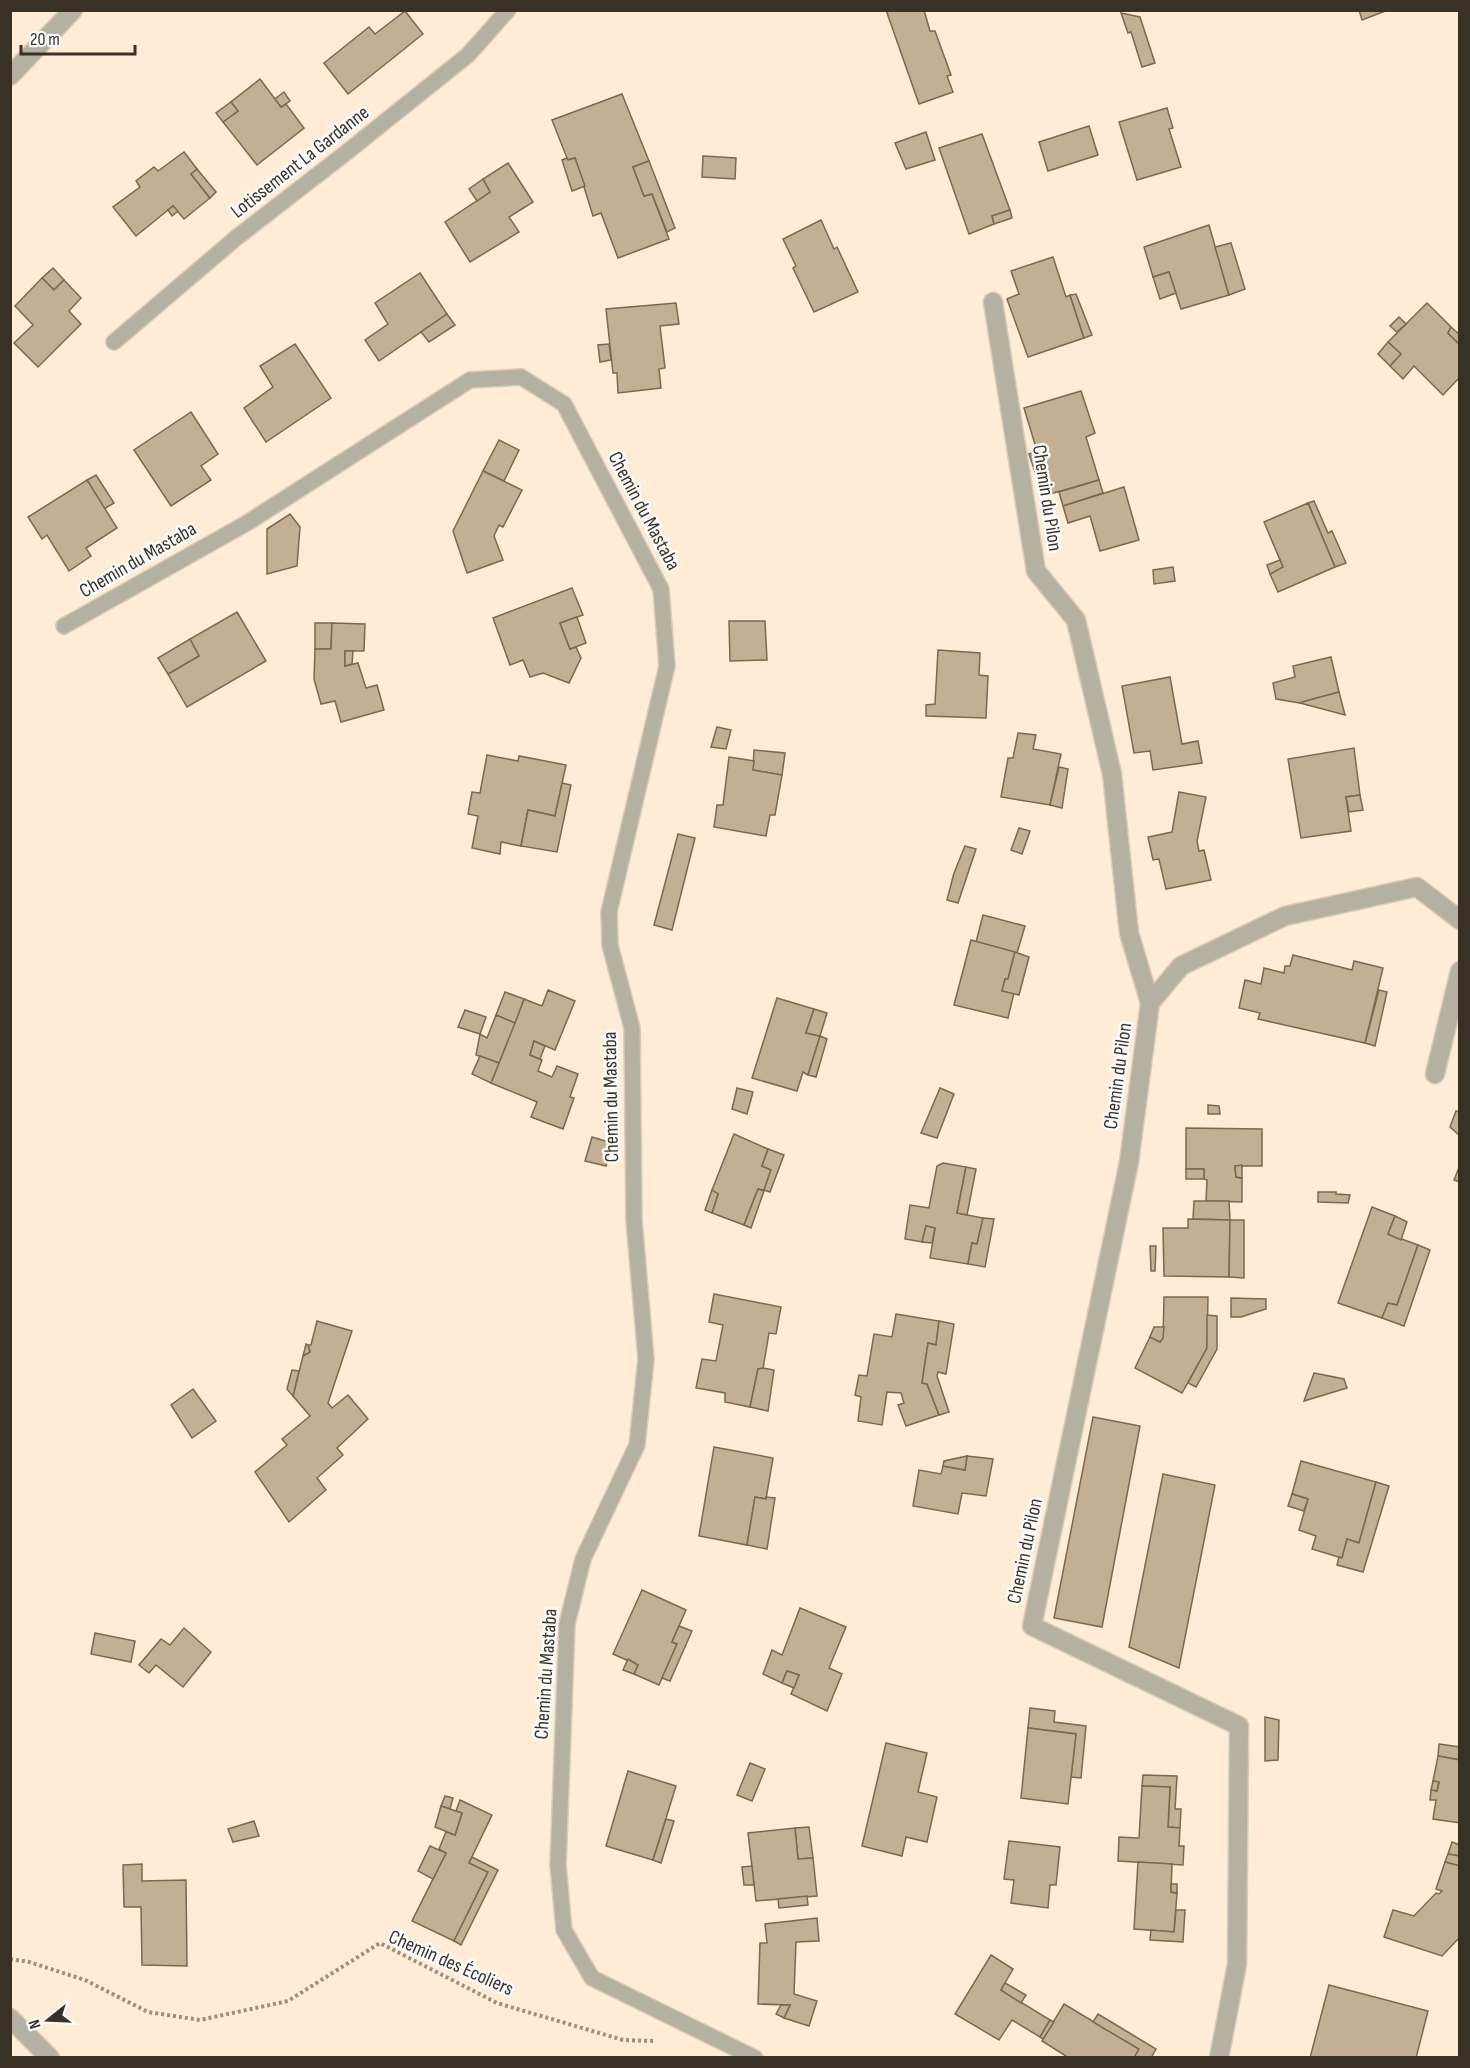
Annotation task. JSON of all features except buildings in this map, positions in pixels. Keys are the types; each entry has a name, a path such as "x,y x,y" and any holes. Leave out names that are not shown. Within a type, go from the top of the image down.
{"street":[{"path":"10,76 73,10"},
{"name":"Chemin du Pilon","path":"993,302 1036,571 1076,620 1112,774 1129,933 1150,1003 1129,1162 1032,1626 1239,1726 1237,1964 1219,2058"},
{"name":"Chemin du Pilon","path":"1150,1003 1181,966 1285,916 1417,887 1460,920"},
{"path":"1435,1074 1460,970"},
{"path":"10,2018 51,2058"}],"lane":[{"name":"Lotissement La Gardanne","path":"114,342 236,238 468,55 508,10"},
{"name":"Chemin du Mastaba","path":"64,626 247,523 470,380 520,377 564,404 661,589 667,666 609,912 610,945 632,1028 634,1220 646,1359 637,1445 583,1559 567,1624 558,1865 564,1930 592,1978 755,2058"}],"path":[{"name":"Chemin des Écoliers","path":"10,1959 29,1962 85,1980 148,2013 200,2020 288,2001 380,1943 497,2002 623,2040 657,2041"}]}
